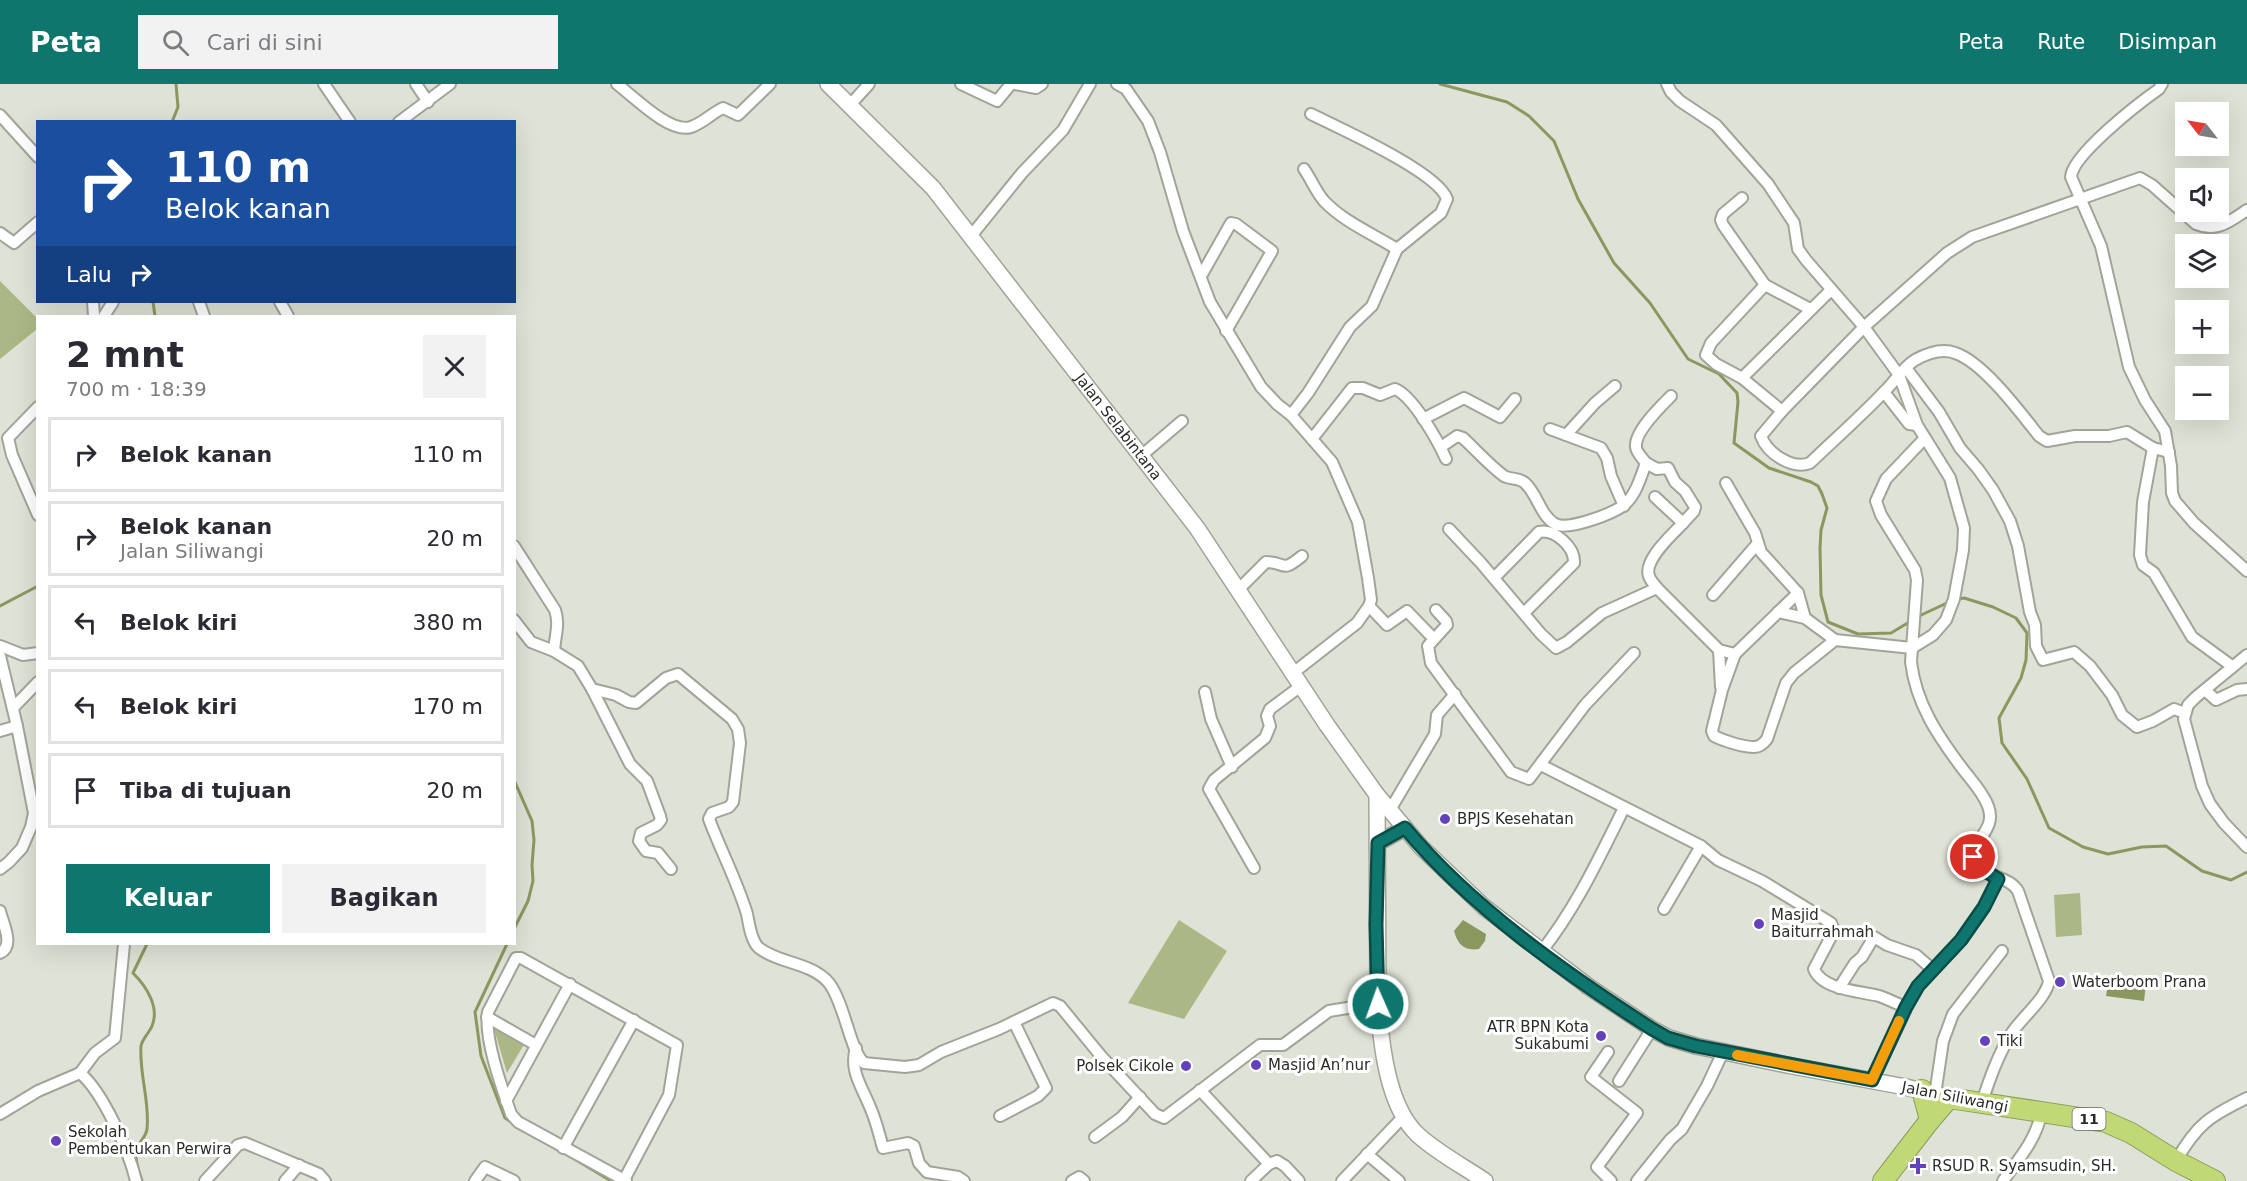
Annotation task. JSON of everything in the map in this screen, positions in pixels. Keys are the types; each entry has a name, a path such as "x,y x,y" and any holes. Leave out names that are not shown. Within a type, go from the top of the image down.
{"highway":[{"name":"Jalan Siliwangi","path":"1936,1095 2116,1125 2215,1181"},
{"path":"1882,1181 1930,1120 1936,1095"}],"street":[{"path":"324,84 349,120"},
{"path":"416,84 428,102"},
{"path":"402,120 450,84"},
{"path":"616,84 668,124 684,129 701,122 723,108 738,116 770,84"},
{"name":"Jalan Selabintana","path":"828,84 933,188 1197,528 1297,680 1377,795"},
{"path":"850,105 869,84"},
{"path":"961,84 997,102 1013,84 1036,88 1042,84"},
{"path":"971,236 1022,173 1063,130 1090,84"},
{"path":"1117,84 1126,89 1148,121 1160,152 1183,231 1210,302 1262,387 1277,404 1291,415 1332,462 1355,513 1368,578 1370,606 1357,623 1270,709 1267,716 1270,726 1265,738 1214,780 1209,789 1254,868"},
{"path":"1667,84 1680,101 1716,125 1768,184 1794,224 1798,249 1831,290 1939,412 1960,448 1978,469 2007,514 2018,546 2030,612 2035,625 2036,646 2043,660 2073,652 2090,666 2105,685 2122,715 2137,727 2174,709 2185,713"},
{"path":"2162,84 2118,120 2072,169 2073,183 2101,246 2129,367 2145,400 2165,431 2172,466 2171,485 2175,501 2194,523 2247,571"},
{"path":"1291,415 1308,393 1350,327 1372,306 1397,249 1441,213 1447,199 1444,191 1436,183 1415,169 1311,114"},
{"path":"0,115 36,155"},
{"path":"1304,169 1324,201 1354,224 1397,249"},
{"path":"2169,452 2153,448 2127,432 2109,436 2074,436 2046,441 2039,436 1996,383 1958,354 1946,351 1936,352 1916,360 1810,463 1803,465 1787,462 1763,441 1761,436 1782,411 1864,327 1947,253 1972,237 2140,178 2152,185 2196,224 2203,227 2222,226 2247,210"},
{"path":"1742,198 1723,214 1721,219 1766,285 1810,309"},
{"path":"1201,276 1231,223 1270,247 1272,251 1226,330"},
{"path":"0,233 14,243 36,224"},
{"path":"1766,285 1711,343 1706,352 1708,359 1742,378 1782,411"},
{"path":"1742,378 1831,290"},
{"path":"1778,612 1805,618 1835,640 1912,648 1933,635 1946,620 1953,603 1962,558 1964,528 1950,478 1917,425 1903,371"},
{"path":"1312,439 1347,392 1356,386 1380,395 1395,389 1400,390 1423,419 1446,459"},
{"path":"1566,435 1595,402 1615,386"},
{"path":"1884,392 1908,424 1917,425"},
{"path":"1671,396 1647,420 1636,449 1646,463 1657,469 1670,470 1675,482 1695,507 1694,511 1651,559 1648,569 1649,576 1657,588 1719,650 1735,654"},
{"path":"1423,419 1464,398 1500,417 1515,399"},
{"path":"36,408 4,435 36,511"},
{"path":"1141,456 1182,422"},
{"path":"1550,429 1601,448 1607,458 1611,476 1624,506"},
{"path":"1441,447 1457,436 1463,438 1505,476 1518,478 1527,484 1544,513 1558,525 1573,525 1605,515 1624,506 1630,499 1646,463"},
{"path":"1925,438 1886,479 1876,501 1881,515 1915,570 1917,580 1912,676 1926,714 1944,744 1980,792 1989,809 1990,824 1974,848 1975,861 1984,872 2013,885 2018,891 2049,981 2046,991 2024,1016 2002,1049 1982,1102"},
{"path":"2153,448 2144,502 2140,555 2143,565 2154,573 2192,637 2229,664 2231,668"},
{"path":"1726,483 1755,533 1766,560 1798,593 1805,618"},
{"path":"1655,497 1683,523"},
{"path":"1449,529 1553,646 1560,648 1602,613 1657,588"},
{"path":"1494,578 1539,532 1550,532 1565,544 1575,557 1574,563 1524,613"},
{"path":"1713,595 1758,543"},
{"path":"516,549 555,610 558,624 554,651"},
{"path":"1238,590 1266,562 1284,567 1290,566 1302,556"},
{"path":"1798,593 1735,654 1722,690 1713,726 1714,736 1755,747 1761,746 1767,739 1786,683 1794,673 1835,640"},
{"path":"1370,606 1387,626 1407,611 1433,638"},
{"path":"1436,610 1447,625 1428,646 1429,657 1510,772 1529,779 1585,705 1634,652"},
{"path":"516,623 531,642 554,651 578,666 630,764 647,781 660,816 661,820 657,825 641,833 639,841 646,851 658,853 671,869"},
{"path":"0,646 23,655 36,653"},
{"path":"1719,650 1722,690"},
{"path":"2247,655 2196,697 2185,713 2202,786 2210,804 2247,847"},
{"path":"0,661 13,708 34,813 31,827 21,848 0,869"},
{"path":"592,689 616,695 633,703 666,678 678,674 735,724 740,743 733,802 729,807 712,813 709,819 733,873 755,944 763,950 812,970 828,982 844,1011 856,1048 864,1063 912,1066 1014,1022 1048,1004 1056,1004 1155,1114 1164,1118 1260,1045 1283,1045 1329,1011 1378,1004"},
{"path":"13,708 36,684"},
{"path":"2205,690 2217,700 2236,690 2247,689"},
{"path":"1205,692 1211,719 1232,767"},
{"path":"1390,810 1430,742 1436,729 1434,723 1437,715 1455,694"},
{"path":"0,731 17,726"},
{"path":"1541,765 1701,846 1718,860 1762,881 1833,925 1831,940 1814,969 1817,976 1839,988 1880,996 1906,1007"},
{"path":"1377,795 1378,1004 1385,1060 1396,1101 1403,1117 1417,1134 1485,1181"},
{"name":"Jalan Siliwangi","path":"1377,795 1421,847 1472,896 1541,952 1668,1038 1723,1052 1872,1080 1936,1095"},
{"path":"1541,952 1582,892 1624,808"},
{"path":"1378,843 1405,828"},
{"path":"1664,909 1701,846"},
{"path":"1872,1080 1918,986 1961,940 1984,907 1998,879"},
{"path":"0,911 8,943 5,950 0,953"},
{"path":"1839,988 1874,937 1887,945 1916,956 1932,969"},
{"path":"0,1114 38,1091 80,1073 95,1053 114,1038 124,945"},
{"path":"1936,1095 1942,1041 1953,1014 2002,951"},
{"path":"516,958 520,958 675,1044 677,1047 666,1103 625,1181 518,1122 511,1114 489,1041 487,1017 516,958"},
{"path":"507,1101 570,984"},
{"path":"487,1017 536,1045"},
{"path":"563,1148 634,1020"},
{"path":"1000,1116 1038,1096 1046,1088 1014,1022"},
{"path":"1619,1081 1652,1029"},
{"path":"856,1048 853,1064 883,1148 908,1143 914,1146 919,1163 927,1172 964,1181"},
{"path":"1608,1052 1591,1077 1637,1113 1597,1167 1611,1181"},
{"path":"1637,1181 1670,1140 1682,1129 1707,1086 1723,1052"},
{"path":"80,1073 92,1084 105,1106 127,1154 136,1181"},
{"path":"1200,1090 1269,1164"},
{"path":"1095,1137 1122,1117 1140,1097"},
{"path":"2176,1161 2190,1137 2206,1120 2247,1098"},
{"path":"2003,1181 2029,1145 2041,1114"},
{"path":"1342,1181 1403,1117"},
{"path":"204,1181 241,1143 319,1174 325,1181"},
{"path":"1367,1154 1399,1181"},
{"path":"1251,1181 1269,1164 1277,1161 1299,1181"},
{"path":"285,1181 299,1165"},
{"path":"475,1181 485,1167 514,1181"},
{"path":"1072,1181 1079,1177 1084,1181"}],"shaded area":[{"path":"0,281 36,317 36,330 0,359"},
{"path":"2080,893 2082,935 2056,937 2054,895"},
{"path":"1179,920 1227,951 1184,1019 1128,1003"},
{"path":"1463,920 1486,934 1485,941 1479,949 1466,948 1457,940 1454,931"},
{"path":"2109,979 2146,984 2144,1001 2106,996"},
{"path":"493,1025 525,1043 507,1073"}],"waterway":[{"path":"173,120 178,107 176,84"},
{"path":"1440,84 1507,102 1529,116 1554,141 1578,199 1614,263 1650,303 1688,359 1719,374 1737,393 1734,443 1769,468 1818,486 1827,508 1821,530 1820,548 1821,595 1828,622 1858,634 1891,633 1911,621"},
{"path":"153,303 155,315"},
{"path":"0,606 36,587"},
{"path":"1958,599 1964,598 1993,607 2016,618 2027,633 2026,660 2021,678 1999,718 2002,743 2027,779 2049,828 2083,847 2108,854 2142,847 2166,846 2202,871 2231,880 2247,872"},
{"path":"1917,617 1949,602"},
{"path":"516,785 532,821 534,840 533,881 528,901 516,925"},
{"path":"142,1181 136,1153 146,1132 148,1119 141,1046 152,1026 154,1012 147,990 133,973 147,945"},
{"path":"507,945 475,1012 481,1056 505,1118 513,1123"},
{"path":"568,1155 611,1181"}],"slow traffic":[{"path":"1737,1055 1872,1080 1899,1021"}],"place":[{"name":"BPJS Kesehatan","path":"1445,819"},
{"name":"Masjid Baiturrahmah","path":"1759,924"},
{"name":"Waterboom Prana","path":"2060,982"},
{"name":"ATR BPN Kota Sukabumi","path":"1601,1036"},
{"name":"Tiki","path":"1985,1041"},
{"name":"Masjid An’nur","path":"1256,1065"},
{"name":"Polsek Cikole","path":"1186,1066"},
{"name":"Sekolah Pembentukan Perwira","path":"56,1141"},
{"name":"RSUD R. Syamsudin, SH.","path":"1918,1166"}],"route":[{"path":"1378,1004 1376,925 1378,843 1405,828 1421,847 1484,907 1550,959 1619,1008 1668,1038 1786,1065 1872,1080 1918,986 1961,940 1984,907 1998,879 1984,872 1973,857"}]}
